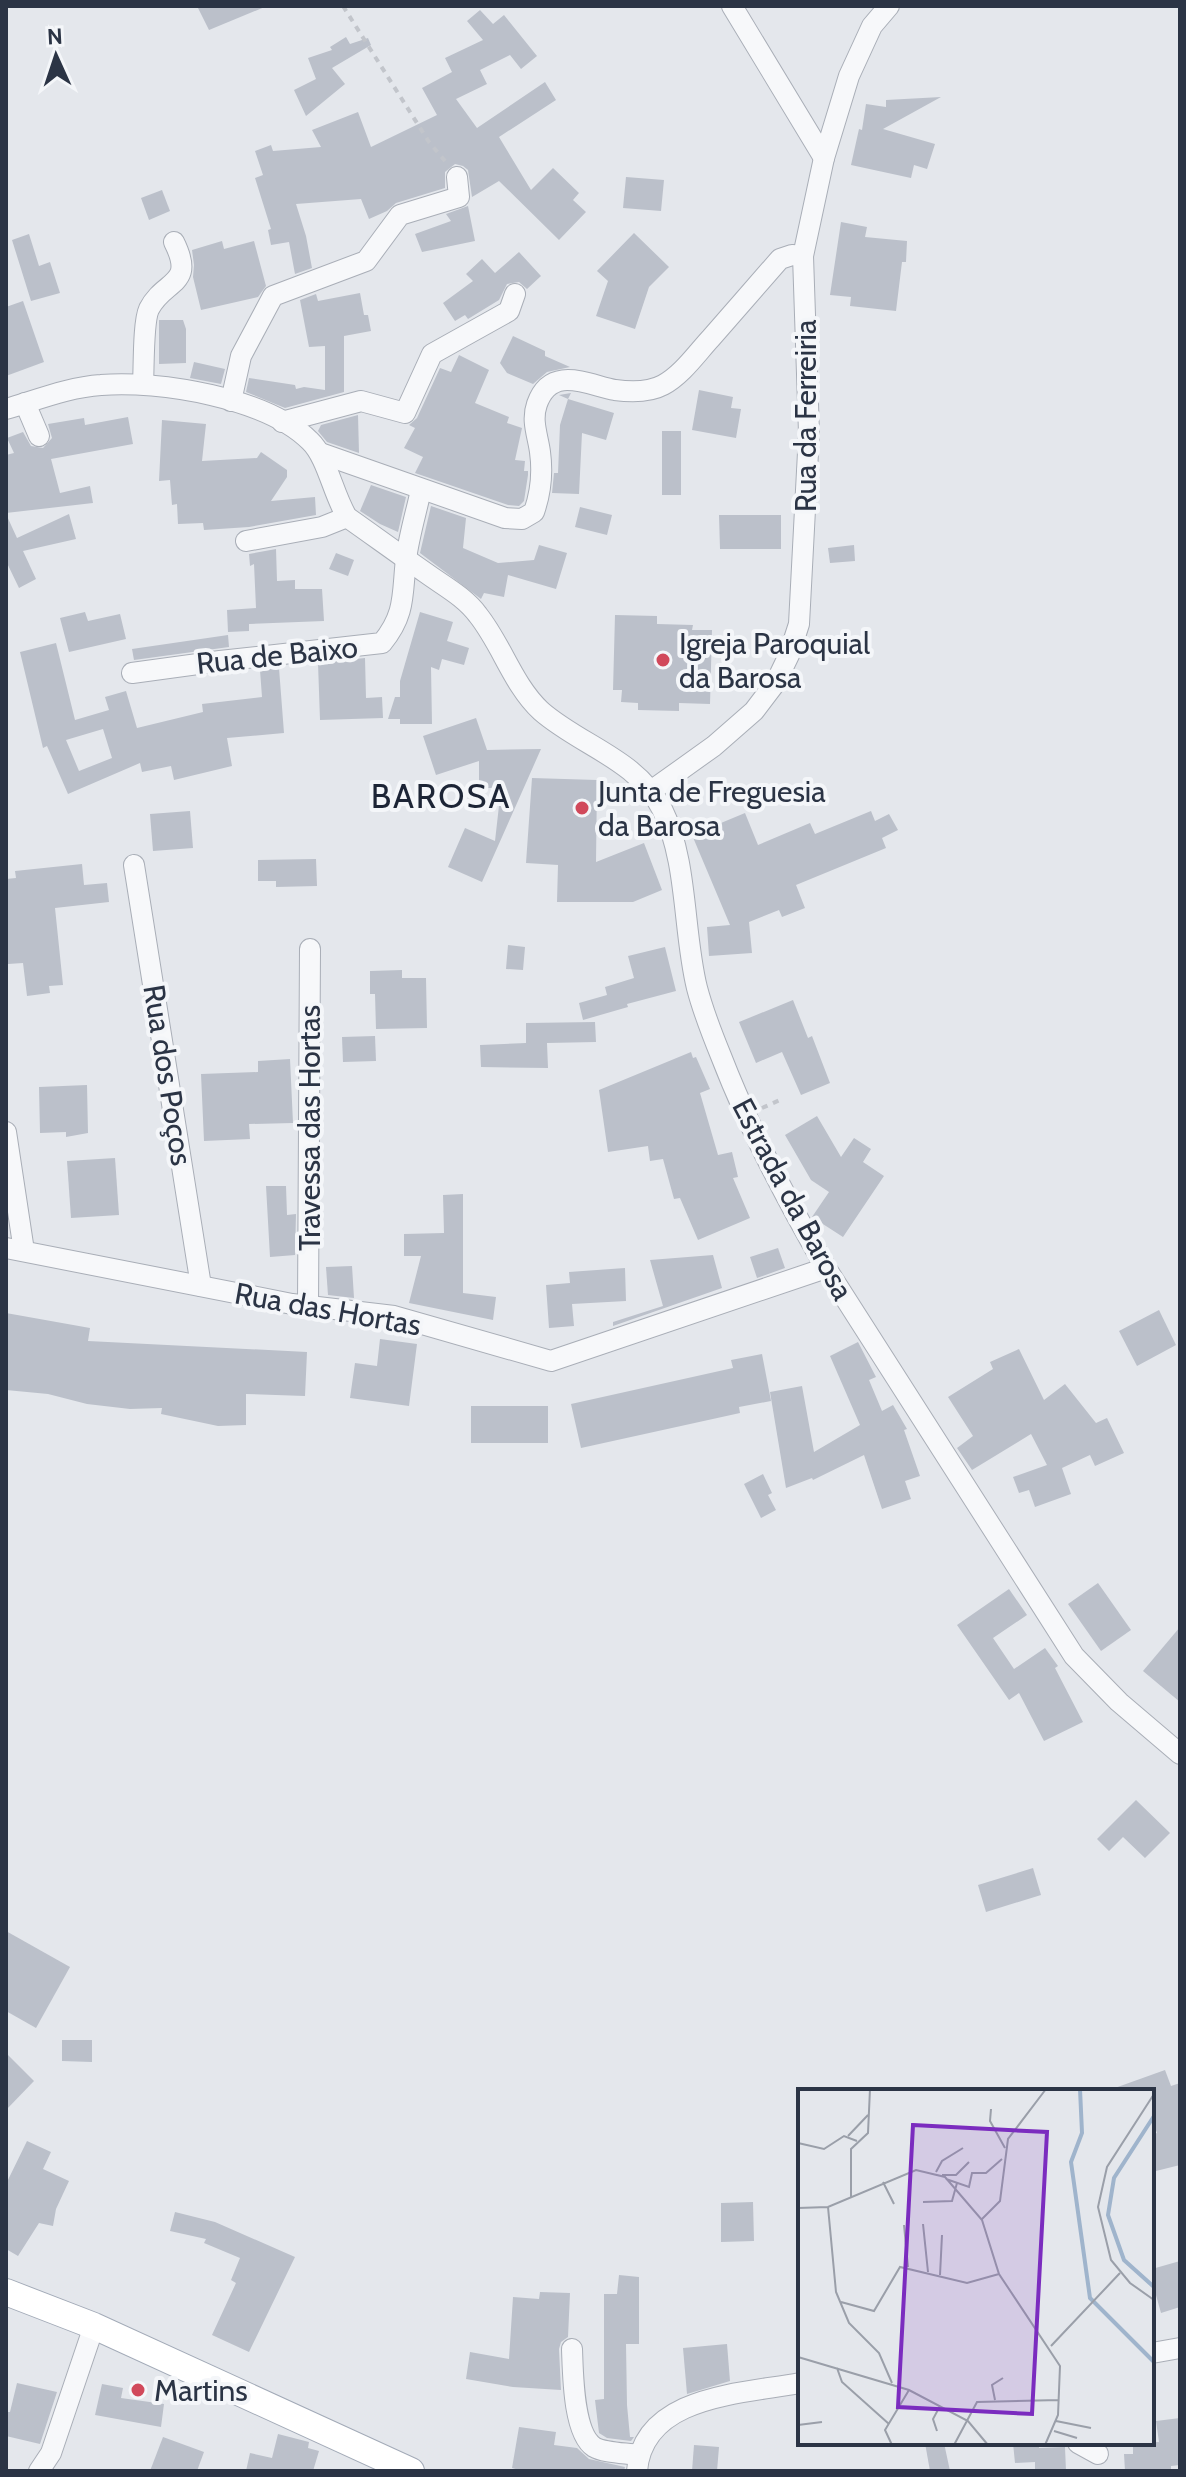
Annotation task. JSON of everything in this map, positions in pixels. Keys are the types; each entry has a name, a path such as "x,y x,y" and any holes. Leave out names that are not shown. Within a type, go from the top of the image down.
{"main road":[{"path":"6,2292 94,2326 370,2463 411,2471"}],"street":[{"path":"732,6 824,158"},
{"name":"Rua da Ferreiria","path":"651,791 714,746 754,711 776,682 799,624 809,433 803,256 824,158 849,76 872,26 889,6"},
{"path":"231,401 241,356 273,296 366,261 400,215 459,197 457,177"},
{"path":"143,384 149,310 162,293 177,282 182,270 181,255 174,242"},
{"path":"320,453 505,518 522,519 534,512 542,489 534,423 537,403 546,389 564,379 579,379 615,390 636,391 663,385 688,365 780,259 792,255 803,256"},
{"path":"282,422 361,401 405,413 432,354 509,311 515,294"},
{"name":"Estrada da Barosa","path":"16,406 98,385 143,384 231,401 282,422 309,439 320,453 334,493 347,517 464,600 497,641 512,672 541,711 615,757 651,791 665,814 674,848 692,965 702,1008 764,1157 826,1268 1074,1656 1119,1702 1180,1754"},
{"path":"16,406 39,436"},
{"path":"406,559 421,490"},
{"path":"246,541 322,527 347,517"},
{"name":"Rua de Baixo","path":"132,673 382,643 395,627 401,609 406,559"},
{"name":"Rua dos Poços","path":"134,865 201,1286"},
{"name":"Travessa das Hortas","path":"308,1306 310,949"},
{"path":"6,1132 15,1250"},
{"name":"Rua das Hortas","path":"15,1250 308,1306 394,1316 551,1361 826,1268"},
{"path":"39,2471 51,2453 94,2326"},
{"path":"1154,2349 1180,2348"},
{"path":"572,2349 575,2396 586,2437 596,2448 637,2463 662,2420 691,2403 798,2383"},
{"path":"1082,2445 1098,2454"}],"path":[{"path":"343,6 429,142 457,177"}],"building":[{"path":"197,6 267,6 209,30"},
{"path":"480,10 493,24 504,15 537,56 521,69 510,55 480,70 487,84 456,99 477,128 545,82 556,100 499,137 531,190 553,168 579,193 573,200 586,212 559,240 499,181 472,197 468,170 455,164 445,172 445,188 396,203 369,219 361,199 296,204 312,268 295,274 289,242 271,245 268,230 271,229 255,178 263,175 255,151 271,145 273,151 321,147 312,130 358,112 371,147 437,115 422,88 452,72 445,58 483,40 467,21"},
{"path":"346,37 350,44 368,38 371,45 332,68 345,84 306,116 294,90 316,79 308,58 332,50 330,47"},
{"path":"941,97 883,129 935,144 927,169 914,165 911,178 851,165 866,104 886,107 886,100"},
{"path":"626,177 664,180 661,211 623,208"},
{"path":"162,190 170,211 149,220 141,198"},
{"path":"468,206 475,241 422,252 415,234 451,221 446,214"},
{"path":"841,222 867,227 865,237 907,241 896,311 850,306 851,297 830,295"},
{"path":"634,233 669,267 649,287 635,329 596,316 608,281 597,271"},
{"path":"29,234 39,266 50,262 60,293 31,301 12,240"},
{"path":"222,241 224,249 254,241 266,286 258,297 201,310 193,277 192,250"},
{"path":"519,252 541,276 527,289 519,282 507,284 499,300 468,319 465,315 455,321 443,303 473,281 466,274 482,259 495,273"},
{"path":"360,293 371,331 344,336 344,392 285,408 246,392 249,378 295,385 296,389 325,390 325,346 309,347 300,300 316,294 318,301"},
{"path":"23,301 44,362 6,376 6,307"},
{"path":"159,320 183,320 186,363 159,364"},
{"path":"513,336 570,367 547,372 533,384 507,373 500,363"},
{"path":"459,355 489,370 475,403 509,417 507,423 522,428 515,460 525,461 524,471 528,471 528,475 524,501 519,506 415,473 423,457 404,448 415,428 409,425 417,418 440,368 451,372"},
{"path":"194,362 225,369 221,384 190,378"},
{"path":"699,390 733,397 731,408 741,409 736,438 692,430"},
{"path":"568,399 614,413 606,440 582,433 579,494 552,493 554,473 558,473 560,425"},
{"path":"358,415 359,453 327,442 318,431 321,425"},
{"path":"128,417 133,444 51,459 60,493 90,486 93,503 6,513 6,455 14,453 7,438 23,432 31,446 43,448 52,438 48,424 84,418 85,425"},
{"path":"162,420 206,424 202,461 257,458 261,452 287,470 287,477 271,501 315,497 316,515 249,527 204,530 203,523 178,524 177,504 172,505 170,480 159,481"},
{"path":"662,431 681,431 681,495 662,495"},
{"path":"371,485 406,497 398,532 360,511"},
{"path":"431,506 466,518 463,548 498,563 534,560 539,545 567,553 556,589 508,575 504,597 484,593 481,599 420,553"},
{"path":"580,507 612,515 607,535 575,527"},
{"path":"6,514 17,538 69,514 76,539 23,551 36,579 19,588 6,561"},
{"path":"719,515 781,515 781,549 720,549"},
{"path":"854,545 855,561 830,563 828,548"},
{"path":"276,549 277,581 295,580 295,589 322,589 324,621 249,624 249,631 228,632 227,610 256,608 254,564 250,566 249,554"},
{"path":"336,553 354,560 348,576 329,569"},
{"path":"85,612 88,621 120,614 126,639 69,652 60,618"},
{"path":"420,612 453,622 447,641 469,648 464,665 442,659 439,670 431,667 432,724 400,724 400,719 388,719 395,697 400,697 400,681"},
{"name":"Igreja Paroquial da Barosa","path":"615,615 657,616 657,624 693,625 692,630 712,630 710,704 679,703 679,711 638,710 638,703 621,702 622,690 613,690"},
{"path":"228,635 229,647 134,660 132,649"},
{"path":"56,643 75,720 109,710 105,697 126,691 137,728 203,712 202,704 262,697 260,670 279,668 284,733 227,738 232,766 174,780 171,766 142,772 140,763 68,794 47,746 43,748 20,652","holes":["103,729 112,758 79,771 66,740"]},
{"path":"365,658 366,698 382,697 383,718 320,720 318,663"},
{"path":"476,718 487,750 541,749 482,882 448,867 465,828 495,841 501,788 479,788 479,761 436,775 423,736"},
{"path":"532,778 597,780 596,862 644,843 662,890 633,902 557,902 558,865 526,863"},
{"path":"190,811 193,848 153,851 150,814"},
{"path":"871,811 875,821 889,814 898,830 882,838 886,848 796,885 805,908 782,917 779,910 749,922 752,953 709,956 707,927 730,925 692,835 745,813 758,845 810,823 815,834"},
{"path":"316,859 317,886 276,887 276,881 258,881 258,860"},
{"path":"82,864 84,885 107,883 109,902 55,908 63,985 49,986 50,993 27,996 23,963 8,964 6,879 16,878 15,871"},
{"path":"508,945 525,947 523,970 506,969"},
{"path":"665,947 676,991 583,1020 579,1003 607,995 605,987 634,978 628,956"},
{"path":"402,970 402,978 426,978 427,1028 376,1029 375,994 370,994 370,971"},
{"path":"793,1000 808,1038 812,1036 830,1083 801,1095 782,1052 756,1063 739,1022"},
{"path":"595,1022 596,1042 547,1043 548,1068 481,1067 480,1045 526,1043 526,1023"},
{"path":"375,1036 376,1061 343,1062 342,1037"},
{"path":"691,1052 710,1089 700,1093 718,1155 732,1152 738,1177 733,1178 750,1218 698,1240 680,1198 674,1199 663,1159 650,1161 648,1146 608,1152 599,1090"},
{"path":"290,1059 293,1123 249,1124 250,1139 204,1141 201,1074 258,1072 258,1061"},
{"path":"87,1085 88,1133 66,1137 66,1132 40,1133 39,1087"},
{"path":"817,1116 841,1157 854,1138 871,1149 863,1162 884,1176 843,1237 812,1217 829,1192 811,1180 785,1135"},
{"path":"115,1158 119,1215 71,1218 67,1161"},
{"path":"266,1186 286,1186 287,1215 296,1214 295,1255 270,1257"},
{"path":"463,1194 463,1293 496,1297 493,1320 409,1303 421,1256 404,1256 404,1234 444,1233 443,1195"},
{"path":"778,1248 785,1268 757,1278 750,1257"},
{"path":"713,1255 722,1288 613,1326 613,1322 663,1306 650,1260"},
{"path":"352,1266 354,1298 328,1295 326,1267"},
{"path":"625,1268 626,1301 572,1304 574,1326 549,1328 546,1285 570,1283 569,1272"},
{"path":"1159,1310 1176,1345 1137,1366 1119,1331"},
{"path":"6,1313 90,1328 88,1341 307,1352 305,1396 246,1394 246,1425 218,1426 161,1414 162,1408 130,1409 87,1404 48,1394 6,1390"},
{"path":"380,1339 417,1344 409,1406 350,1398 355,1363 377,1366"},
{"path":"858,1342 876,1377 869,1380 882,1411 893,1405 907,1429 904,1430 920,1476 905,1481 911,1499 882,1509 864,1455 813,1480 786,1488 770,1392 802,1386 814,1452 860,1425 830,1356"},
{"path":"1019,1349 1044,1400 1065,1384 1096,1423 1107,1418 1124,1453 1095,1466 1090,1455 1062,1468 1071,1494 1035,1507 1029,1490 1019,1493 1013,1477 1047,1465 1031,1434 972,1470 957,1448 973,1436 948,1397 993,1369 990,1362"},
{"path":"762,1354 771,1401 739,1407 740,1413 581,1448 571,1404 733,1368 731,1360"},
{"path":"471,1406 548,1406 548,1443 471,1443"},
{"path":"763,1474 772,1493 768,1495 776,1510 761,1518 744,1484"},
{"path":"1098,1583 1131,1630 1101,1651 1068,1604"},
{"path":"1009,1589 1027,1615 993,1638 1014,1669 1045,1648 1058,1666 1055,1668 1083,1722 1044,1741 1019,1693 1009,1700 957,1625"},
{"path":"1180,1627 1180,1702 1143,1671"},
{"path":"1136,1800 1170,1833 1145,1858 1123,1837 1109,1851 1097,1839"},
{"path":"1033,1868 1041,1895 986,1912 978,1885"},
{"path":"6,1931 70,1967 36,2028 6,2011"},
{"path":"62,2040 92,2040 92,2062 62,2061"},
{"path":"6,2053 34,2081 6,2110"},
{"path":"1165,2070 1171,2086 1180,2083 1180,2165 1154,2172 1154,2134 1157,2133 1154,2125 1154,2089 1112,2089"},
{"path":"27,2141 51,2152 43,2169 69,2181 56,2209 53,2226 39,2223 18,2256 6,2249 6,2184"},
{"path":"753,2202 754,2241 721,2242 721,2203"},
{"path":"175,2212 215,2222 295,2257 249,2352 212,2335 236,2283 231,2280 240,2258 204,2243 206,2239 170,2231"},
{"path":"1180,2261 1180,2307 1161,2313 1154,2288 1154,2268"},
{"path":"619,2275 639,2277 639,2344 626,2344 627,2405 630,2437 634,2437 631,2441 607,2438 599,2433 595,2400 604,2399 604,2294 617,2294"},
{"path":"540,2292 570,2293 568,2337 561,2342 559,2349 561,2390 513,2387 466,2379 470,2352 509,2359 513,2297 539,2299"},
{"path":"727,2344 730,2381 687,2394 683,2348"},
{"path":"17,2383 57,2392 40,2444 6,2436 6,2412 10,2412"},
{"path":"102,2384 123,2388 121,2398 164,2404 161,2427 95,2415"},
{"path":"1180,2418 1180,2465 1171,2466 1171,2471 1125,2471 1124,2454 1133,2454 1133,2445 1154,2445 1154,2442 1159,2442 1156,2421"},
{"path":"519,2427 556,2432 554,2445 577,2448 589,2459 625,2467 624,2471 523,2471 512,2468"},
{"path":"278,2434 309,2442 308,2448 319,2451 313,2471 246,2471 250,2453 272,2458"},
{"path":"163,2437 204,2452 197,2471 150,2471"},
{"path":"694,2445 719,2447 717,2471 692,2471"},
{"path":"925,2445 944,2445 950,2471 930,2471"},
{"path":"1013,2445 1065,2447 1066,2471 1035,2471 1035,2462 1015,2463"}],"place":[{"name":"Igreja Paroquial da Barosa","path":"663,660"},
{"name":"Junta de Freguesia da Barosa","path":"582,808"},
{"name":"Martins","path":"138,2390"}],"district":[{"name":"BAROSA","path":"441,796"}]}
